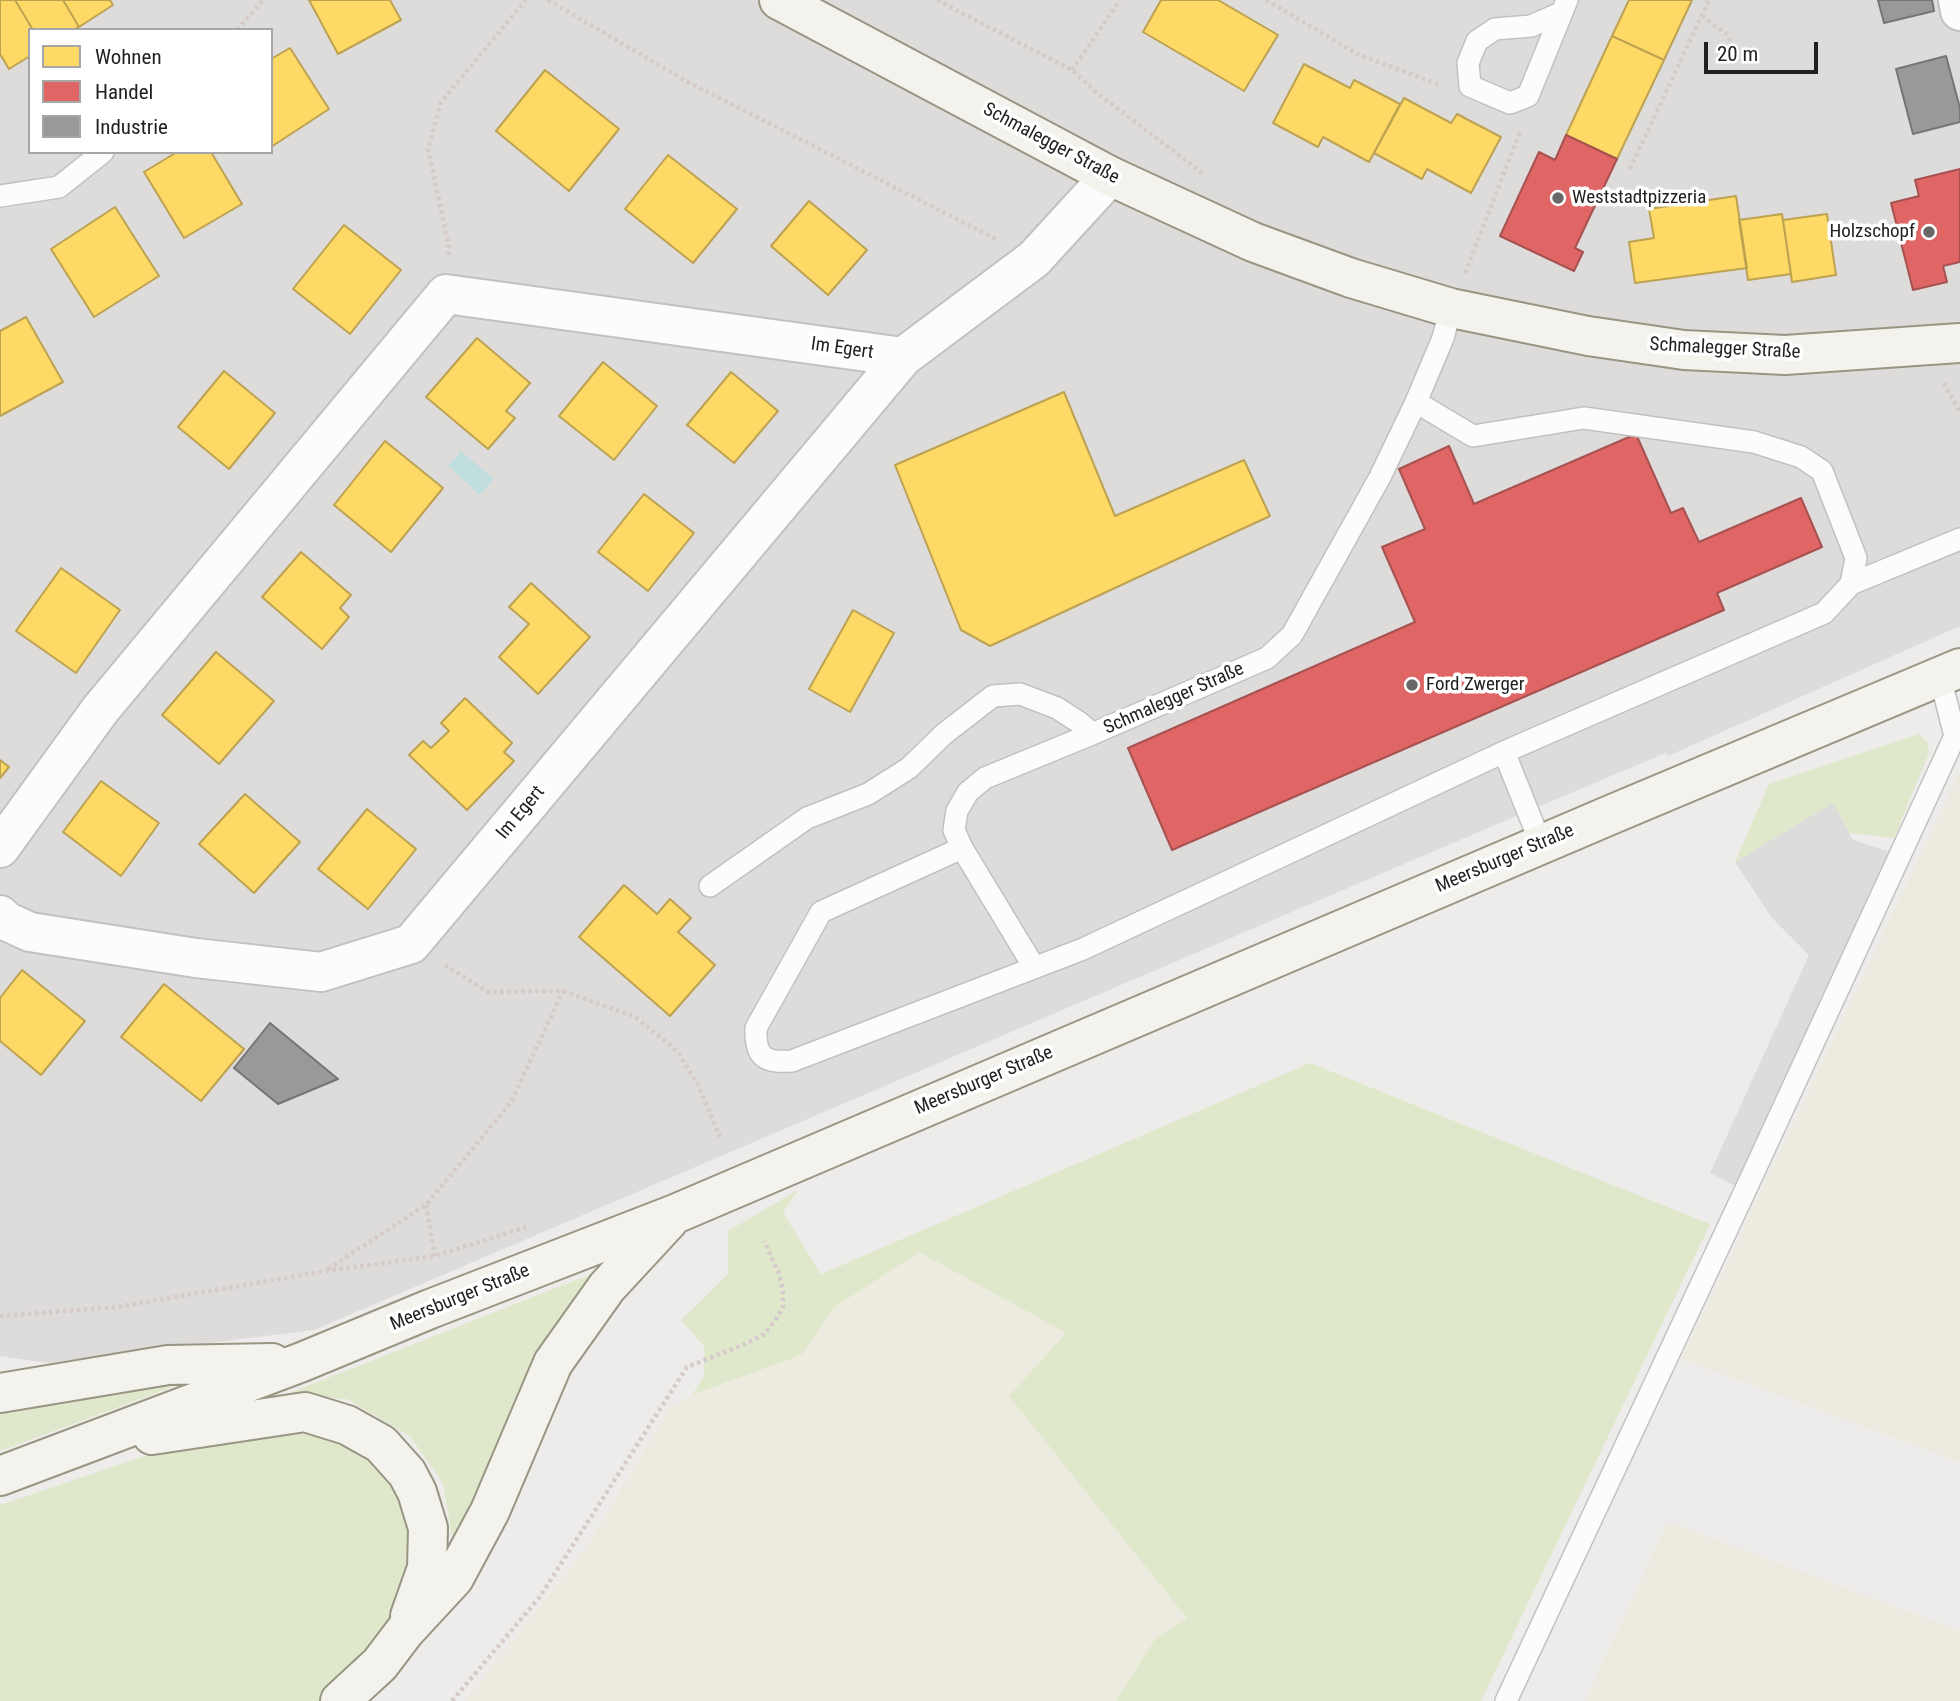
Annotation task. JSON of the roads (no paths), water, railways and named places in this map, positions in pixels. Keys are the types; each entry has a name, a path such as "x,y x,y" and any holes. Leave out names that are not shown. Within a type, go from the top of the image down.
{"street":[{"name":"Schmalegger Straße","path":"779,0 1110,176 1253,242 1350,278 1451,308 1588,336 1684,350 1785,355 1960,343"},
{"path":"1958,0 1960,11"},
{"name":"Im Egert","path":"0,915 6,921 30,932 197,958 321,972 411,944 903,357 1034,259 1110,176"},
{"name":"Im Egert","path":"0,848 100,710 446,294 903,357"},
{"name":"Meersburger Straße","path":"0,1476 302,1362 675,1214 1950,672"},
{"path":"340,1701 380,1664 405,1631 454,1578 490,1511 553,1363 607,1287 675,1214"},
{"path":"0,1393 168,1365 302,1362"},
{"path":"74,1447 305,1412 347,1425 381,1444 407,1473 417,1492 428,1528 427,1568 405,1631"}],"lane":[{"path":"1564,6 1528,96 1510,103 1470,86 1468,63 1477,41 1495,29 1531,26 1564,6"},
{"path":"0,195 59,187 100,154"},
{"name":"Schmalegger Straße","path":"710,886 807,818 868,794 909,768 944,734 993,696 1020,694 1057,708 1093,734 1266,658 1292,635 1380,477 1443,338 1451,308"},
{"path":"1416,402 1473,436 1584,418 1754,443 1801,457 1822,471 1856,558 1851,584"},
{"path":"962,848 821,912 756,1028 755,1041 762,1056 773,1063 792,1061 1083,949 1504,752 1824,613 1851,584 1960,539"},
{"path":"1506,1701 1734,1216 1955,736 1950,672"},
{"path":"1034,967 962,848 954,831 957,811 968,792 985,778 1093,734"},
{"path":"1504,752 1541,844"}],"water":[{"path":"461,451 494,479 480,495 448,466"}],"place":[{"name":"Weststadtpizzeria","path":"1558,198"},
{"name":"Holzschopf","path":"1929,232"},
{"name":"Ford Zwerger","path":"1412,685"}]}
